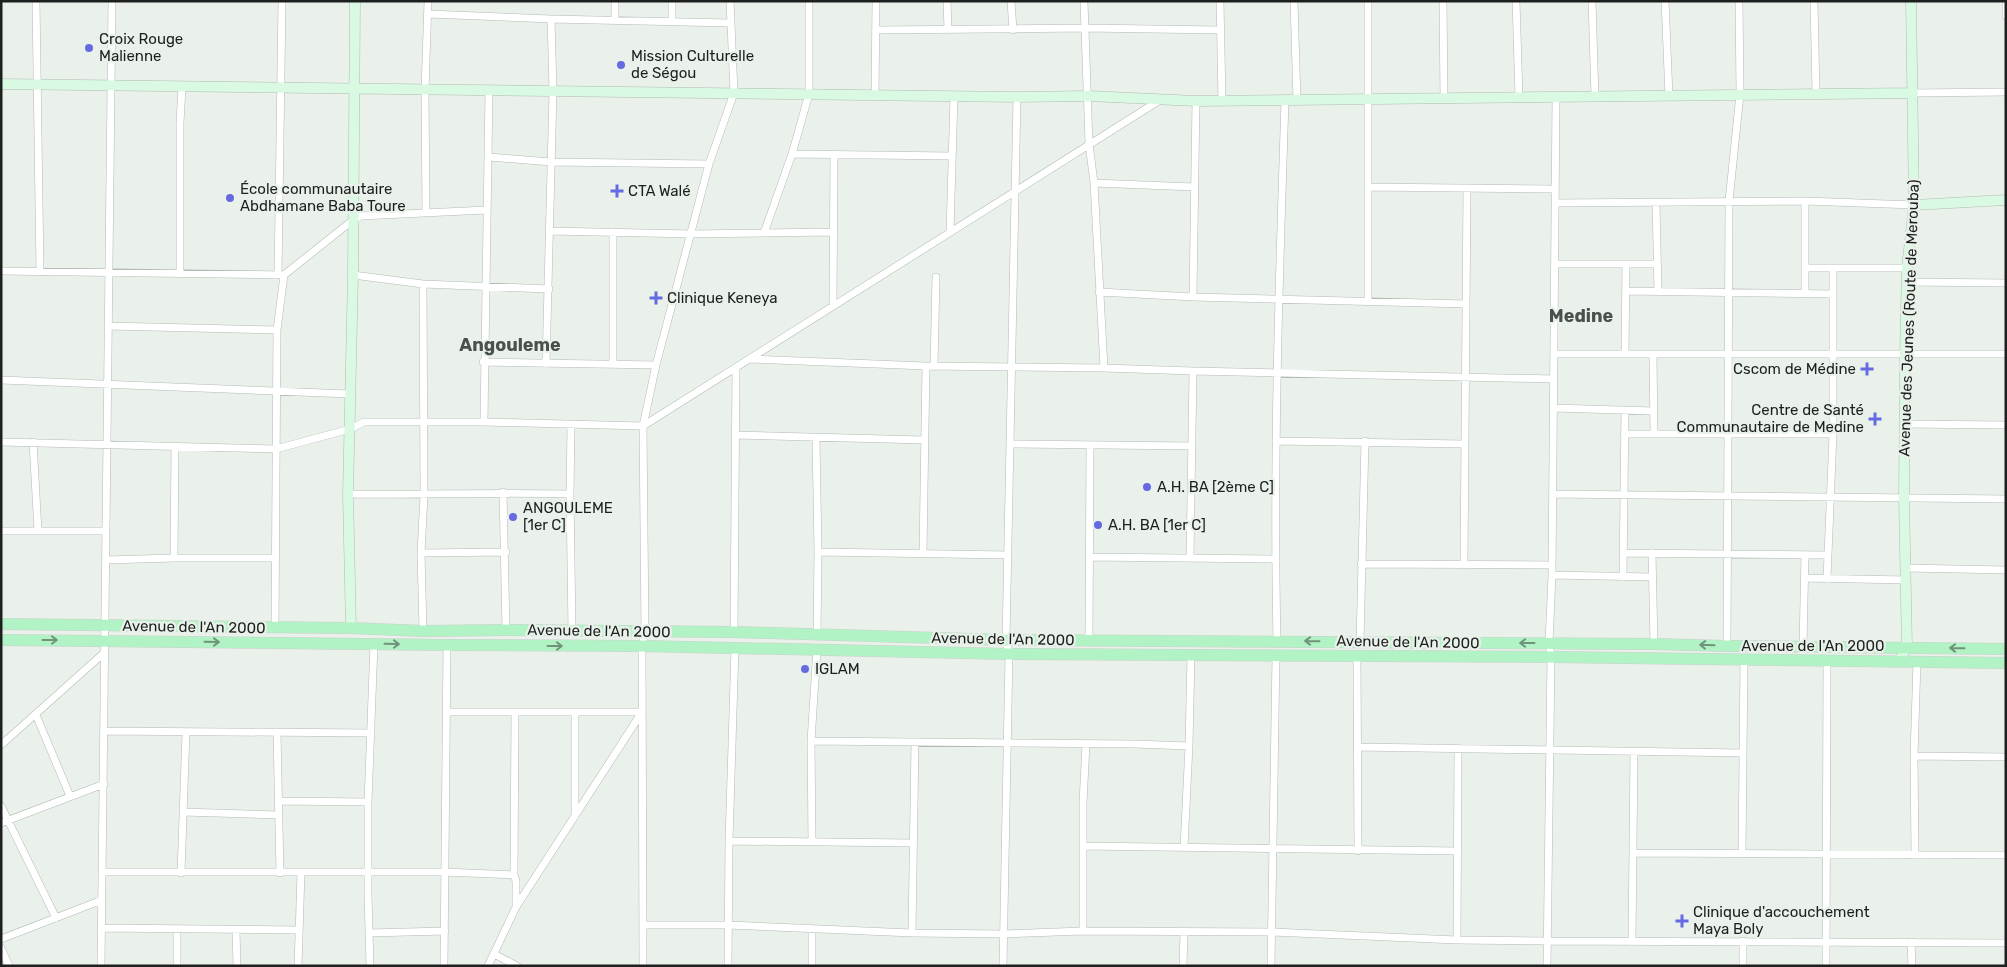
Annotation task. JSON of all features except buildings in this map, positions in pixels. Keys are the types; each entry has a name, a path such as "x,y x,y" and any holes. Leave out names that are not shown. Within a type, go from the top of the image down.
{"main road":[{"name":"Avenue de l'An 2000","path":"1,624 351,628 423,631 734,632 817,636 1006,640 1277,640 2006,649"},
{"name":"Avenue de l'An 2000","path":"1,640 642,646 1010,654 1551,657 2006,663"}],"street":[{"path":"36,1 40,271"},
{"path":"101,966 112,1"},
{"path":"275,628 278,330 281,275 282,1"},
{"path":"351,628 348,494 356,1"},
{"path":"426,213 425,90 428,1"},
{"path":"615,1 615,20"},
{"path":"672,1 672,22"},
{"path":"643,966 642,646 645,631 643,426 656,365 709,164 734,93 730,1"},
{"path":"764,233 792,154 809,94 809,1"},
{"path":"875,95 876,1"},
{"path":"947,1 948,30"},
{"path":"1011,1 1013,30"},
{"path":"1084,1 1090,144 1094,183 1104,368"},
{"path":"1220,1 1222,102"},
{"path":"1294,1 1297,101"},
{"path":"1368,1 1368,300"},
{"path":"1443,1 1444,99"},
{"path":"1516,1 1519,97"},
{"path":"1592,1 1596,98"},
{"path":"1665,1 1669,96"},
{"path":"1727,646 1730,202 1740,94 1739,1"},
{"path":"1814,1 1816,94"},
{"name":"Avenue des Jeunes (Route de Merouba)","path":"1907,647 1904,424 1907,268 1914,206 1911,1"},
{"path":"2006,1 2006,16"},
{"path":"428,14 551,19 730,22"},
{"path":"546,364 553,91 551,19"},
{"path":"876,30 1085,28 1220,30"},
{"path":"1,84 1017,97 1089,96 1196,102 2006,92"},
{"path":"180,273 180,123 182,87"},
{"path":"484,422 483,362 489,90"},
{"path":"950,232 954,96"},
{"path":"1003,966 1010,654 1006,640 1017,97"},
{"path":"1547,966 1556,98"},
{"path":"1,442 276,450 350,429 364,422 484,422 643,426 1160,100"},
{"path":"1277,640 1275,559 1279,300 1285,101"},
{"path":"1193,297 1196,102"},
{"path":"792,154 952,156"},
{"path":"833,306 834,155"},
{"path":"489,157 551,162 709,164"},
{"path":"1094,183 1194,188"},
{"path":"1368,187 1556,189"},
{"path":"1464,563 1467,188"},
{"path":"1555,202 1805,201 1914,206 2006,200"},
{"path":"1805,201 1805,293"},
{"path":"1656,202 1658,291"},
{"path":"1,271 281,275 353,220 361,216 486,210"},
{"path":"550,231 691,234 833,232"},
{"path":"613,232 613,364"},
{"path":"1555,264 1657,264"},
{"path":"1625,354 1626,264"},
{"path":"1805,268 1907,268"},
{"path":"1827,579 1833,434 1832,268"},
{"path":"353,276 423,284 549,289"},
{"path":"923,553 924,440 936,277"},
{"path":"1907,282 2006,283"},
{"path":"423,284 424,495 421,553 423,631"},
{"path":"1626,291 1833,294"},
{"path":"1100,292 1279,300 1368,300 1466,304"},
{"path":"108,326 278,330"},
{"path":"1554,354 2006,354"},
{"path":"1653,354 1654,434"},
{"path":"749,359 930,366 1104,368 1193,372 1554,379"},
{"path":"483,362 656,365"},
{"path":"734,632 736,368"},
{"path":"1190,558 1193,372"},
{"path":"1,380 350,394"},
{"path":"1553,408 1625,411 1654,410"},
{"path":"1623,577 1625,411"},
{"path":"1904,424 2006,425"},
{"path":"570,425 572,631"},
{"path":"1624,434 1833,434"},
{"path":"735,435 924,440"},
{"path":"816,438 817,636"},
{"path":"1277,441 1464,444"},
{"path":"1360,642 1365,441"},
{"path":"33,442 38,531"},
{"path":"1010,444 1192,446"},
{"path":"174,446 174,558"},
{"path":"1089,640 1090,446"},
{"path":"348,494 424,495 503,492 570,494"},
{"path":"503,492 506,552 506,630"},
{"path":"1553,494 2006,499"},
{"path":"1,531 106,531"},
{"path":"421,553 506,552"},
{"path":"818,552 1008,555"},
{"path":"1624,552 1828,555"},
{"path":"1652,553 1654,644"},
{"path":"1803,646 1805,556"},
{"path":"1089,557 1275,559"},
{"path":"106,560 276,558"},
{"path":"1361,564 1464,563 1552,565"},
{"path":"1906,568 2006,570"},
{"path":"1552,575 1652,577"},
{"path":"1806,578 1906,580"},
{"path":"370,966 368,802 374,644"},
{"path":"444,966 447,645"},
{"path":"1898,662 1907,647"},
{"path":"728,966 729,841 735,648"},
{"path":"812,842 811,741 817,649"},
{"path":"1,745 105,652"},
{"path":"1184,847 1191,655"},
{"path":"1271,966 1276,656"},
{"path":"1357,656 1358,851"},
{"path":"1742,854 1744,660"},
{"path":"1826,966 1827,662"},
{"path":"1915,855 1914,756 1917,662"},
{"path":"447,712 642,712"},
{"path":"515,712 514,874 516,881 516,907"},
{"path":"575,712 575,816"},
{"path":"488,966 516,907 642,712"},
{"path":"36,715 70,796"},
{"path":"104,731 371,733"},
{"path":"180,873 186,732"},
{"path":"277,732 280,873"},
{"path":"811,741 1189,746"},
{"path":"912,932 915,742"},
{"path":"1083,931 1084,846 1082,803 1086,744"},
{"path":"1358,747 1742,753"},
{"path":"1457,940 1458,748"},
{"path":"1632,942 1634,751"},
{"path":"1914,756 2006,757"},
{"path":"5,822 104,784"},
{"path":"279,801 368,802"},
{"path":"1,806 5,822 56,918"},
{"path":"183,812 279,815"},
{"path":"729,841 912,843"},
{"path":"1084,846 1458,851"},
{"path":"1633,853 2006,855"},
{"path":"102,872 444,872 514,874"},
{"path":"298,966 301,873"},
{"path":"1,939 102,900"},
{"path":"644,925 728,924 812,929 1004,934 1083,931 1272,932 1457,940 2006,943"},
{"path":"102,928 298,930"},
{"path":"177,929 177,966"},
{"path":"812,929 812,966"},
{"path":"236,930 237,966"},
{"path":"370,933 445,931"},
{"path":"1183,966 1184,932"},
{"path":"1743,941 1743,966"},
{"path":"1911,942 1912,966"},
{"path":"1,948 9,966"},
{"path":"494,954 517,966"}],"place":[{"name":"Croix Rouge Malienne","path":"89,48"},
{"name":"Mission Culturelle de Ségou","path":"621,65"},
{"name":"CTA Walé","path":"617,191"},
{"name":"École communautaire Abdhamane Baba Toure","path":"230,198"},
{"name":"Clinique Keneya","path":"656,298"},
{"name":"Cscom de Médine","path":"1867,369"},
{"name":"Centre de Santé Communautaire de Medine","path":"1875,419"},
{"name":"A.H. BA [2ème C]","path":"1147,487"},
{"name":"ANGOULEME [1er C]","path":"513,517"},
{"name":"A.H. BA [1er C]","path":"1098,525"},
{"name":"IGLAM","path":"805,669"},
{"name":"Clinique d'accouchement Maya Boly","path":"1682,921"}],"district":[{"name":"Medine","path":"1581,316"},
{"name":"Angouleme","path":"510,345"}]}
